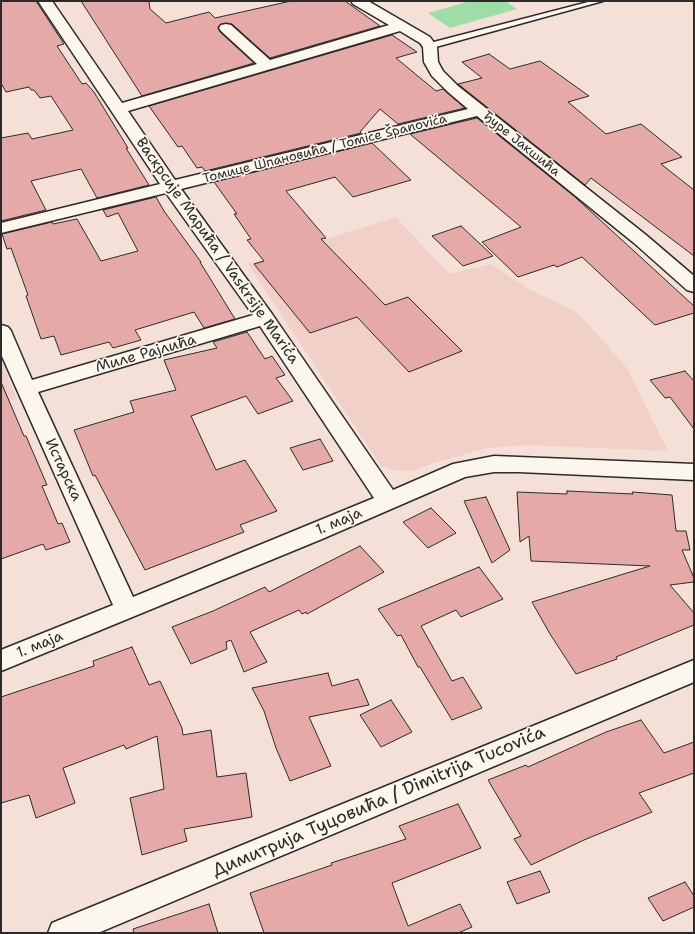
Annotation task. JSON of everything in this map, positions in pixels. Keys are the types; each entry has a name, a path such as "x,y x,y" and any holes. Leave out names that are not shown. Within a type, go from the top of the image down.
{"street":[{"name":"Васкрсије Марића / Vaskrsije Marića","path":"45,1 171,187 265,318 388,501"},
{"path":"358,1 425,40 429,46"},
{"path":"118,109 402,26"},
{"path":"226,28 267,65"},
{"name":"Ђуре Јакшића","path":"429,46 431,62 437,73 480,111 640,239 694,286"},
{"name":"Томице Шпановића / Tomice Španovića","path":"1,228 480,111"},
{"name":"Миле Рајлића","path":"26,389 265,318"},
{"name":"Истарска","path":"1,331 127,609"},
{"name":"1. маја","path":"1,661 307,536 461,470 494,464 694,472"},
{"name":"Димитрија Туцовића / Dimitrija Tucovića","path":"63,933 694,671"}],"lane":[{"path":"429,46 600,1"}],"shaded area":[{"path":"396,217 449,274 491,264 532,291 577,312 627,368 668,451 525,445 488,448 433,463 412,471 393,470 381,466 248,264"},
{"path":"1,360 17,399 1,403"}],"green space":[{"path":"470,1 505,1 517,9 450,28 428,13"}],"building":[{"path":"1,1 36,1 64,44 57,46 82,84 86,83 94,92 149,185 97,198 81,169 31,181 46,210 1,221 1,138 28,133 32,139 73,130 51,96 40,98 34,90 31,90 29,87 6,92 1,83"},
{"path":"81,1 149,1 150,9 166,23 209,12 215,18 291,1 345,1 380,26 270,58 232,24 221,24 218,27 220,32 254,63 142,96"},
{"path":"392,35 417,52 396,58 436,91 443,89 465,108 398,124 380,109 360,132 361,133 205,171 202,167 197,168 182,146 178,147 149,106"},
{"path":"489,54 510,69 540,61 589,96 568,102 606,134 641,124 682,157 661,164 694,190 694,256 591,178 585,185 458,84 482,78 462,62"},
{"path":"477,118 575,197 694,306 694,313 655,325 582,257 557,267 554,265 518,277 482,242 521,227 410,134"},
{"path":"372,143 411,180 353,197 335,177 286,191 326,238 321,239 385,305 408,297 462,351 409,372 357,317 310,333 254,264 264,261 247,240 251,239 234,214 237,214 214,182"},
{"path":"156,197 164,211 201,262 235,319 204,328 194,312 135,330 141,340 113,348 109,342 61,355 54,336 41,339 26,296 28,295 11,248 7,249 2,234 52,222 53,224 77,219 101,261 138,251 118,213 107,217 103,210"},
{"path":"461,226 493,256 463,266 432,236"},
{"path":"247,332 265,359 272,356 285,375 276,378 293,401 258,414 246,396 191,416 216,470 245,460 277,511 240,525 244,532 145,570 95,475 93,476 74,430 134,412 130,401 176,390 164,360 217,348 213,342"},
{"path":"685,371 694,381 694,429 670,397 665,398 650,380"},
{"path":"1,382 47,485 42,486 58,524 62,523 70,542 46,550 43,544 1,559"},
{"path":"320,439 333,461 303,470 290,448"},
{"path":"567,491 633,494 632,492 672,495 676,531 686,531 690,550 682,550 694,578 694,582 670,585 694,613 694,625 616,657 617,659 576,674 550,634 532,602 650,566 531,561 529,536 520,542 517,492 567,494"},
{"path":"486,497 510,550 492,563 464,501"},
{"path":"431,508 456,533 428,548 403,522"},
{"path":"360,546 384,572 307,614 306,612 302,614 299,610 250,632 267,662 244,672 231,640 226,642 227,649 191,664 172,627 213,611 265,587 269,592"},
{"path":"479,567 503,599 461,617 456,610 421,626 452,681 463,677 482,708 452,720 420,667 418,667 401,635 397,636 378,609"},
{"path":"132,647 149,685 160,681 182,728 183,735 211,730 217,777 246,773 252,817 184,829 187,841 142,855 130,798 164,789 157,736 126,749 124,745 63,768 75,803 36,818 29,795 1,803 1,697 94,666 93,661"},
{"path":"328,673 332,686 358,679 369,705 309,717 331,766 290,781 276,748 264,711 252,688"},
{"path":"391,700 412,732 381,747 360,715"},
{"path":"641,720 664,753 694,742 694,773 639,793 652,812 584,840 531,865 514,839 521,836 488,780 526,765 528,767 606,732"},
{"path":"458,804 481,848 392,883 408,926 460,904 472,927 458,933 264,933 250,893 332,865 331,863 406,839 399,826"},
{"path":"540,871 550,892 517,904 507,882"},
{"path":"685,882 694,896 694,907 663,921 648,898"},
{"path":"209,904 218,933 134,933 133,929"}]}
